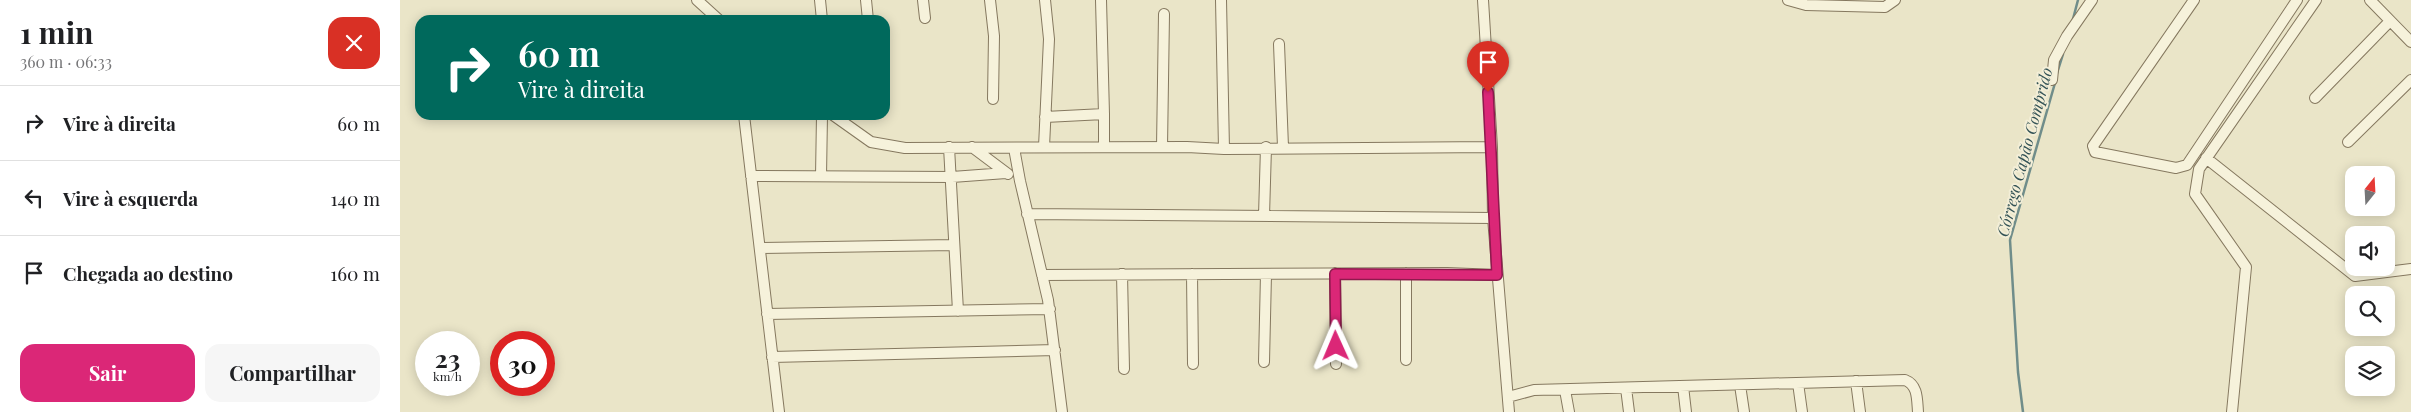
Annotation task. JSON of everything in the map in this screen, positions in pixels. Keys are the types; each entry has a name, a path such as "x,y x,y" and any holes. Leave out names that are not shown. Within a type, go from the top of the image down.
{"street":[{"path":"697,0 714,15"},
{"path":"820,0 822,15"},
{"path":"866,0 868,15"},
{"path":"923,0 925,18"},
{"path":"990,0 994,36 993,99"},
{"path":"1044,148 1049,39 1045,0"},
{"path":"1101,0 1104,147"},
{"path":"1221,0 1224,149"},
{"path":"1482,0 1492,147 1493,218 1509,412"},
{"path":"1788,0 1806,5 1885,6 1895,0"},
{"path":"2052,80 2054,60 2067,36 2092,0"},
{"path":"2194,0 2094,146 2095,152 2176,168 2187,165 2297,0"},
{"path":"2232,412 2246,267 2195,194 2199,169 2316,0"},
{"path":"2370,0 2411,42"},
{"path":"1162,147 1164,14"},
{"path":"2315,98 2390,21"},
{"path":"1279,44 1283,147"},
{"path":"2348,142 2411,80"},
{"path":"1045,117 1104,114"},
{"path":"745,120 779,412"},
{"path":"821,176 822,120"},
{"path":"840,120 871,142 905,148 1162,147 1224,149 1266,147 1492,147"},
{"path":"948,147 952,177 958,311"},
{"path":"972,147 1006,173 1020,181"},
{"path":"1264,216 1266,147"},
{"path":"1014,148 1027,214 1050,309 1062,412"},
{"path":"2206,158 2355,276 2411,270"},
{"path":"751,176 952,177 1006,173"},
{"path":"1027,214 1493,218"},
{"path":"760,248 954,245"},
{"path":"1042,275 1406,273 1497,275"},
{"path":"1406,273 1406,360"},
{"path":"1122,274 1124,369"},
{"path":"1192,274 1193,364"},
{"path":"1264,362 1266,274"},
{"path":"1335,274 1336,364"},
{"path":"766,314 1050,309"},
{"path":"772,358 1055,350"},
{"path":"1508,397 1534,390 1905,380 1912,382 1915,388 1918,412"},
{"path":"1856,381 1860,412"},
{"path":"1798,383 1802,412"},
{"path":"1740,385 1744,412"},
{"path":"1683,386 1686,412"},
{"path":"1626,388 1629,412"},
{"path":"1565,390 1568,412"}],"waterway":[{"name":"Córrego Capão Comprido","path":"2073,19 2078,0"},
{"name":"Córrego Capão Comprido","path":"2057,73 2063,54"},
{"name":"Córrego Capão Comprido","path":"2023,412 2018,372 2010,240 2055,83"}],"route":[{"path":"1336,346 1335,274 1447,273 1497,275 1488,92"}]}
